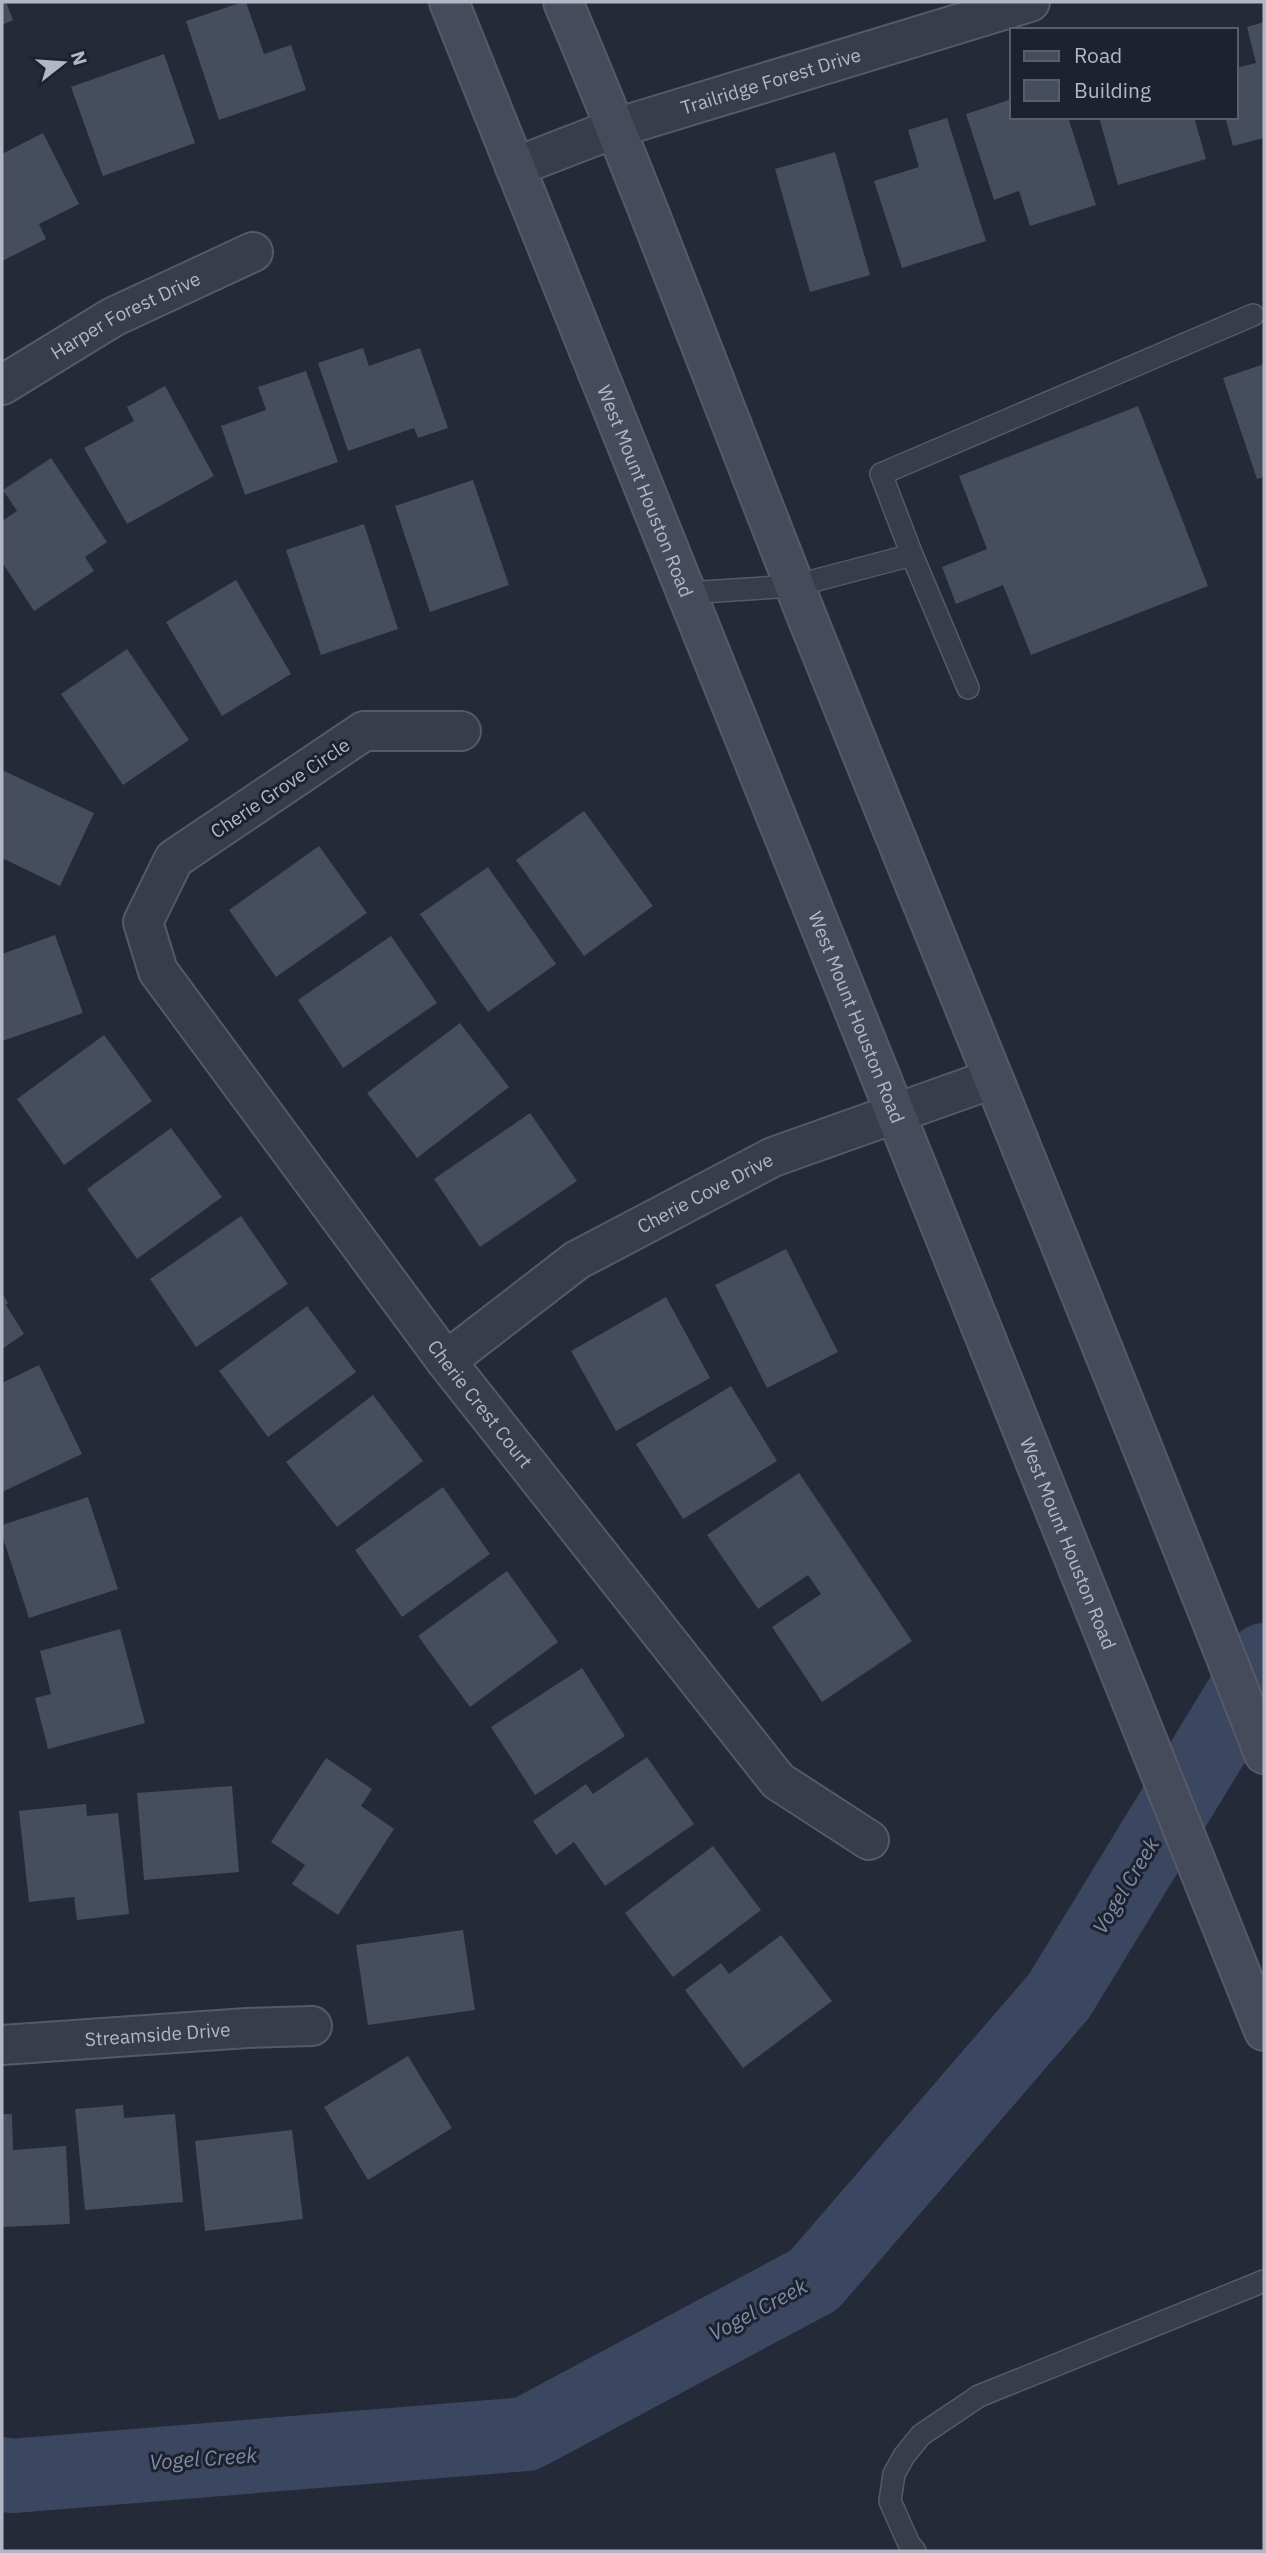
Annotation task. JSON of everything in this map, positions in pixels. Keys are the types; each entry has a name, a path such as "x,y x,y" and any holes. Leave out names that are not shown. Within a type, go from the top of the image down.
{"main road":[{"name":"West Mount Houston Road","path":"449,2 1264,2031"},
{"path":"563,2 617,128 794,586 1184,1549 1264,1754"}],"street":[{"name":"Trailridge Forest Drive","path":"515,167 617,128 1030,2"},
{"name":"Harper Forest Drive","path":"2,385 113,317 253,252"},
{"name":"Cherie Grove Circle","path":"143,922 174,859 364,731 461,731"},
{"name":"Cherie Crest Court","path":"143,922 158,971 446,1361 778,1781 869,1840"},
{"name":"Cherie Cove Drive","path":"446,1361 577,1260 773,1157 992,1079"},
{"name":"Streamside Drive","path":"2,2045 313,2026"}],"lane":[{"path":"968,688 881,474 1253,315"},
{"path":"687,593 794,586 912,555"},
{"path":"915,2551 909,2544 890,2501 894,2474 921,2435 979,2396 1264,2281"}],"building":[{"path":"2,2 6,2 13,20 2,25"},
{"path":"246,2 264,54 291,45 306,90 219,120 186,21"},
{"path":"1264,22 1264,138 1233,146 1226,119 1238,119 1238,68 1256,63 1247,27"},
{"path":"164,54 195,143 103,176 71,87"},
{"path":"1010,100 1010,119 1069,119 1096,205 1030,226 1019,191 994,200 966,114"},
{"path":"947,118 986,241 902,268 874,181 919,167 908,130"},
{"path":"1100,119 1195,119 1206,159 1118,185"},
{"path":"43,133 79,204 39,224 46,239 2,261 2,154"},
{"path":"835,152 870,275 810,292 775,169"},
{"path":"363,348 369,366 420,348 448,428 418,438 414,428 348,451 318,363"},
{"path":"1264,364 1264,477 1257,479 1223,378"},
{"path":"306,371 338,462 245,495 221,426 266,410 258,387"},
{"path":"165,386 214,476 127,524 84,448 134,421 127,407"},
{"path":"1138,406 1208,586 1031,655 1003,585 956,604 942,567 987,549 959,476"},
{"path":"51,458 107,542 85,557 94,571 34,611 2,562 2,521 17,511 3,490"},
{"path":"473,480 509,585 430,612 395,506"},
{"path":"364,524 398,629 321,655 286,550"},
{"path":"236,580 291,674 222,716 166,622"},
{"path":"127,649 189,740 123,785 61,694"},
{"path":"2,770 94,813 60,886 2,858"},
{"path":"584,811 653,906 584,956 516,860"},
{"path":"319,846 367,913 276,977 229,910"},
{"path":"488,867 556,964 488,1012 420,914"},
{"path":"55,935 83,1013 2,1041 2,954"},
{"path":"391,936 437,1003 343,1068 298,1000"},
{"path":"460,1023 509,1087 417,1158 367,1093"},
{"path":"104,1035 152,1101 64,1165 17,1099"},
{"path":"530,1113 577,1181 480,1247 434,1179"},
{"path":"171,1128 222,1197 137,1259 87,1189"},
{"path":"241,1216 288,1284 196,1347 150,1279"},
{"path":"786,1249 838,1352 767,1388 715,1285"},
{"path":"2,1293 8,1303 6,1305 24,1334 2,1349"},
{"path":"666,1297 710,1378 616,1431 571,1351"},
{"path":"307,1306 356,1372 268,1437 219,1371"},
{"path":"39,1365 82,1454 2,1492 2,1383"},
{"path":"731,1386 777,1461 683,1519 636,1444"},
{"path":"373,1395 423,1461 337,1527 286,1462"},
{"path":"799,1473 912,1641 822,1702 772,1627 821,1594 808,1575 758,1609 707,1535"},
{"path":"443,1487 490,1554 402,1617 355,1550"},
{"path":"88,1497 118,1589 29,1618 2,1535 2,1525"},
{"path":"507,1571 558,1642 470,1707 418,1636"},
{"path":"120,1629 145,1723 48,1749 35,1698 51,1694 40,1651"},
{"path":"582,1668 625,1736 535,1795 491,1727"},
{"path":"647,1757 694,1824 605,1886 574,1842 556,1855 533,1821 586,1784 593,1794"},
{"path":"326,1758 372,1789 361,1806 394,1829 338,1915 292,1884 305,1865 271,1842"},
{"path":"232,1786 239,1872 144,1880 137,1793"},
{"path":"86,1804 87,1816 118,1813 129,1914 77,1920 74,1897 29,1902 19,1811"},
{"path":"713,1846 761,1910 673,1977 625,1913"},
{"path":"463,1930 475,2010 368,2025 356,1945"},
{"path":"781,1935 832,2001 743,2068 685,1990 721,1963 729,1974"},
{"path":"408,2056 452,2128 368,2180 324,2107"},
{"path":"123,2105 124,2118 175,2114 183,2202 85,2210 75,2109"},
{"path":"2,2114 12,2114 13,2150 66,2146 70,2224 2,2227"},
{"path":"292,2130 303,2219 205,2231 195,2141"}],"waterway":[{"name":"Vogel Creek","path":"2,2474 12,2476 526,2434 814,2280 1059,1996 1264,1660"},
{"path":"12,2476 29,2487"}]}
